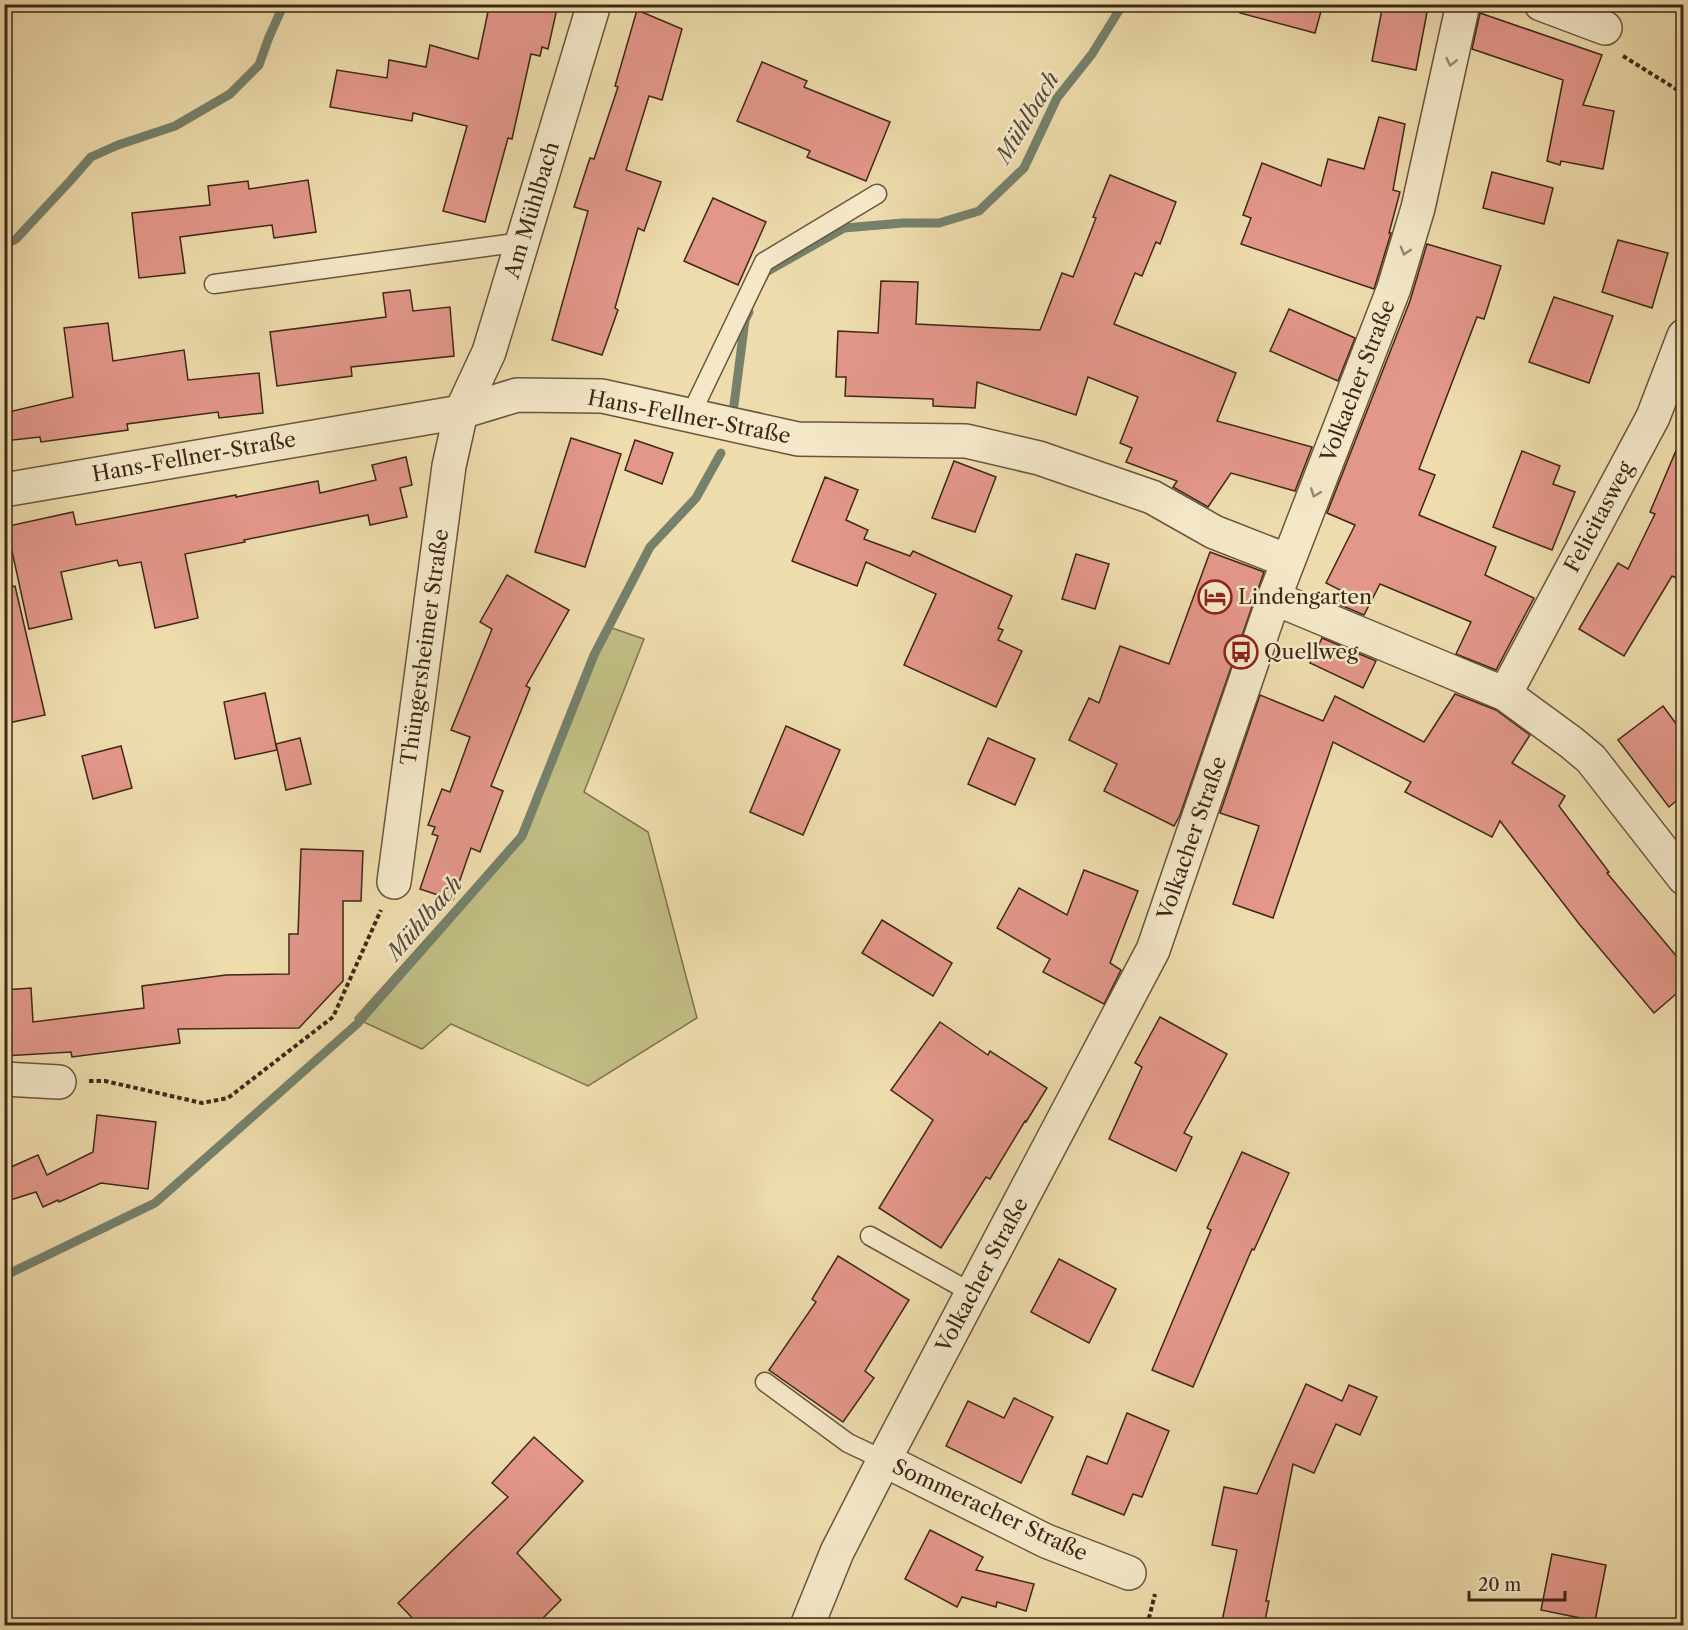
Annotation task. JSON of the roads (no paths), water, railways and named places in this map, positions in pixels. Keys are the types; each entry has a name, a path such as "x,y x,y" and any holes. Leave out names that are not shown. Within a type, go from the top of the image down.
{"street":[{"name":"Am Mühlbach","path":"461,412 489,352 594,4"},
{"name":"Volkacher Straße","path":"807,1626 837,1552 884,1460 1154,950 1274,598 1394,288 1418,208 1464,4"},
{"path":"1541,4 1605,28"},
{"name":"Felicitasweg","path":"1505,694 1653,417 1683,336"},
{"name":"Hans-Fellner-Straße","path":"4,490 461,412 517,395 602,396 798,439 966,441 1039,458 1152,497 1214,532 1288,561"},
{"name":"Thüngersheimer Straße","path":"394,882 450,466 461,412"},
{"path":"1274,598 1505,694 1591,759 1679,863"},
{"path":"4,1079 58,1083"},
{"name":"Sommeracher Straße","path":"884,1460 1046,1541 1129,1573"}],"lane":[{"path":"690,416 764,262 877,194"},
{"path":"213,284 522,242"},
{"path":"870,1236 972,1293"},
{"path":"765,1382 848,1443 884,1460"}],"waterway":[{"path":"4,245 16,239 91,157 118,145 175,126 230,94 259,65 284,4"},
{"name":"Mühlbach","path":"763,278 766,272 844,228 903,223 939,223 979,211 1024,168 1057,98 1092,54 1123,4"},
{"name":"Mühlbach","path":"734,405 745,320 749,312"},
{"name":"Mühlbach","path":"4,1276 155,1203 357,1024 522,836 594,655 650,547 696,498 721,453"}],"place":[{"name":"Lindengarten","path":"1215,597"},
{"name":"Quellweg","path":"1241,652"}]}
